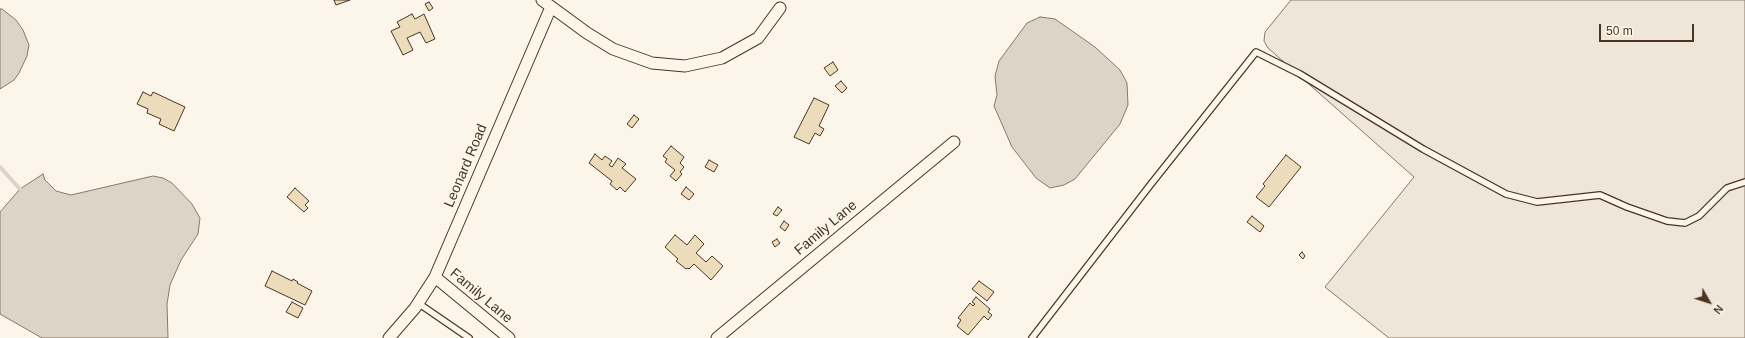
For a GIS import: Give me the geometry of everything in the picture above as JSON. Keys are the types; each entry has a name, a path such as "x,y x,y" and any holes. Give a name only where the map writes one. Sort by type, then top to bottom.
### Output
{"street":[{"path":"547,3 613,49 652,63 685,66 722,58 758,38 780,8"},
{"name":"Leonard Road","path":"389,338 418,303 435,277 547,3"},
{"name":"Family Lane","path":"717,338 954,142"},
{"name":"Family Lane","path":"435,277 509,338"}],"lane":[{"path":"1032,338 1151,184 1256,52 1300,74 1423,149 1506,194 1537,202 1600,195 1627,207 1667,221 1685,223 1698,216 1728,188 1745,182"},
{"path":"418,303 469,338"}],"shaded area":[{"path":"1291,0 1745,0 1745,338 1389,338 1325,287 1414,177 1268,48 1264,41 1265,32"},
{"path":"0,9 16,20 23,30 29,45 27,56 19,73 14,80 0,89"},
{"path":"1040,17 1055,19 1095,47 1120,70 1127,83 1128,105 1120,124 1075,179 1064,185 1050,188 1036,178 1012,147 994,106 997,95 995,76 999,61 1027,23"},
{"path":"43,174 45,180 56,191 71,195 153,176 163,178 172,183 192,204 200,218 198,234 181,260 170,285 167,304 168,338 42,338 0,314 0,212 20,189"}],"building":[{"path":"334,0 350,0 336,5"},
{"path":"429,2 433,8 429,11 425,4"},
{"path":"412,14 415,19 424,14 435,39 426,43 420,32 407,38 413,50 403,55 391,31 400,27 397,22"},
{"path":"833,62 838,70 830,76 824,68"},
{"path":"841,81 847,88 842,93 835,86"},
{"path":"143,92 151,96 153,92 185,107 174,131 159,124 161,119 147,113 148,109 137,104"},
{"path":"814,98 829,105 819,126 824,129 820,136 815,133 809,144 794,137"},
{"path":"634,115 639,119 632,128 627,124"},
{"path":"671,146 684,157 680,163 684,167 680,172 682,174 676,181 670,176 675,170 665,162 667,159 663,156"},
{"path":"595,154 602,160 605,156 612,161 609,165 612,167 618,158 626,164 622,168 636,179 625,192 620,187 617,190 610,184 612,181 589,163"},
{"path":"1286,155 1301,167 1269,207 1256,197 1265,186 1263,184"},
{"path":"709,160 718,165 714,172 705,167"},
{"path":"686,187 694,194 689,200 681,194"},
{"path":"295,188 309,201 305,205 308,208 304,212 287,197"},
{"path":"778,207 782,210 777,216 773,214"},
{"path":"1252,216 1264,226 1260,232 1247,222"},
{"path":"784,221 789,225 785,231 780,227"},
{"path":"675,235 687,245 695,235 704,244 696,253 706,262 712,256 723,266 711,280 694,264 689,269 686,269 676,261 678,259 665,247"},
{"path":"777,239 780,243 775,247 772,242"},
{"path":"1302,252 1305,256 1303,259 1299,255"},
{"path":"272,271 292,281 293,279 298,282 297,283 312,291 305,305 265,286"},
{"path":"979,281 994,292 987,301 972,289"},
{"path":"976,297 990,309 988,312 992,315 988,320 984,316 968,335 957,326 961,320 958,318 970,303 973,306 975,304 972,302"},
{"path":"292,302 303,308 298,318 286,312"}],"waterway":[{"path":"0,167 20,189"}]}
